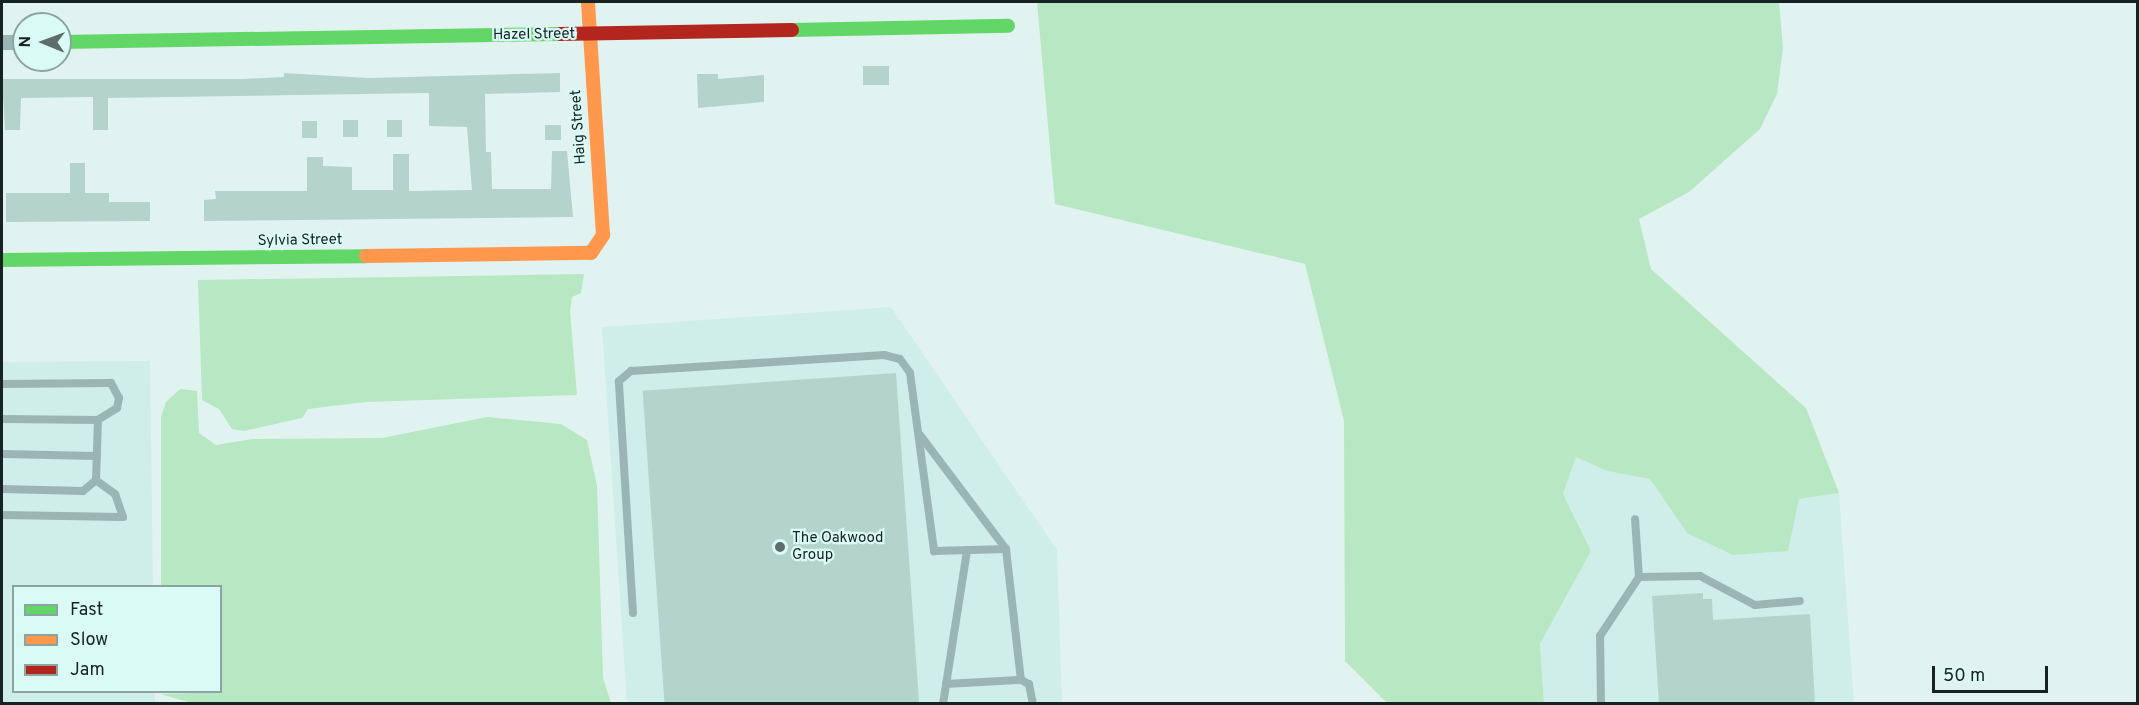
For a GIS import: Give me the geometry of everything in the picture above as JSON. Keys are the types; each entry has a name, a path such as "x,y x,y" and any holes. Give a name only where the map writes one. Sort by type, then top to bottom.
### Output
{"street":[{"name":"Haig Street","path":"588,2 603,235 597,249"},
{"name":"Hazel Street","path":"72,42 1008,26"},
{"name":"Sylvia Street","path":"2,261 578,254 597,249"}],"lane":[{"path":"633,612 619,381 631,371 884,355 900,359 910,373 934,551 1006,549"},
{"path":"2,384 111,382 118,391 117,408 98,420 2,419"},
{"path":"2,489 83,491 96,480 98,420"},
{"path":"919,434 1006,549 1021,680"},
{"path":"2,454 97,456"},
{"path":"2,515 123,517 116,494 96,480"},
{"path":"1601,704 1600,636 1640,577 1635,519"},
{"path":"943,704 967,550"},
{"path":"1640,577 1700,576 1755,605 1800,601"},
{"path":"946,684 1021,680 1029,684 1033,704"}],"shaded area":[{"path":"891,307 1057,550 1062,703 627,703 602,327"},
{"path":"150,361 153,585 12,585 12,693 155,693 155,703 2,703 2,362"},
{"path":"1576,457 1607,471 1650,479 1687,533 1799,499 1839,493 1854,703 1544,703 1540,644 1591,551 1563,494"}],"green space":[{"path":"1037,2 1779,2 1783,48 1777,94 1760,129 1689,192 1639,219 1651,269 1806,408 1839,493 1799,499 1788,551 1733,555 1687,533 1650,479 1607,471 1576,457 1563,494 1591,551 1540,644 1544,703 1387,703 1345,661 1344,421 1305,264 1055,204"},
{"path":"584,274 581,293 572,297 570,311 577,395 366,402 308,409 302,418 244,431 232,429 219,409 202,400 198,280"},
{"path":"180,389 197,391 199,433 216,445 253,439 382,438 487,417 561,424 587,440 597,486 603,678 611,703 192,703 160,694 222,693 222,585 161,585 161,417 166,402"}],"building":[{"path":"863,66 889,66 889,85 863,85"},
{"path":"284,73 369,78 560,73 560,92 485,94 486,152 491,152 492,189 551,189 552,151 567,151 573,217 204,221 204,200 216,199 215,191 307,191 307,157 323,157 323,166 352,167 352,190 393,190 393,154 409,154 409,191 472,190 467,127 429,126 429,93 108,98 108,130 93,130 93,97 21,98 20,130 5,130 2,79 242,79 284,77"},
{"path":"697,74 718,74 718,79 764,75 764,102 698,108"},
{"path":"343,120 358,120 358,137 343,137"},
{"path":"387,120 402,120 402,137 387,137"},
{"path":"302,121 317,121 317,138 302,138"},
{"path":"545,125 561,125 561,140 545,140"},
{"path":"70,163 85,163 85,193 109,193 109,202 150,202 150,221 6,222 6,193 70,193"},
{"name":"The Oakwood Group","path":"896,373 919,704 665,704 643,391"},
{"path":"1703,593 1703,599 1712,599 1713,620 1810,614 1815,704 1659,704 1652,596"}],"traffic: fast":[{"path":"792,30 1008,26"},
{"path":"72,42 560,34"},
{"path":"2,260 366,256"}],"traffic: slow":[{"path":"366,256 591,253 603,235 588,2"}],"traffic: jam":[{"path":"560,34 792,30"}],"place":[{"name":"The Oakwood Group","path":"780,547"}]}
